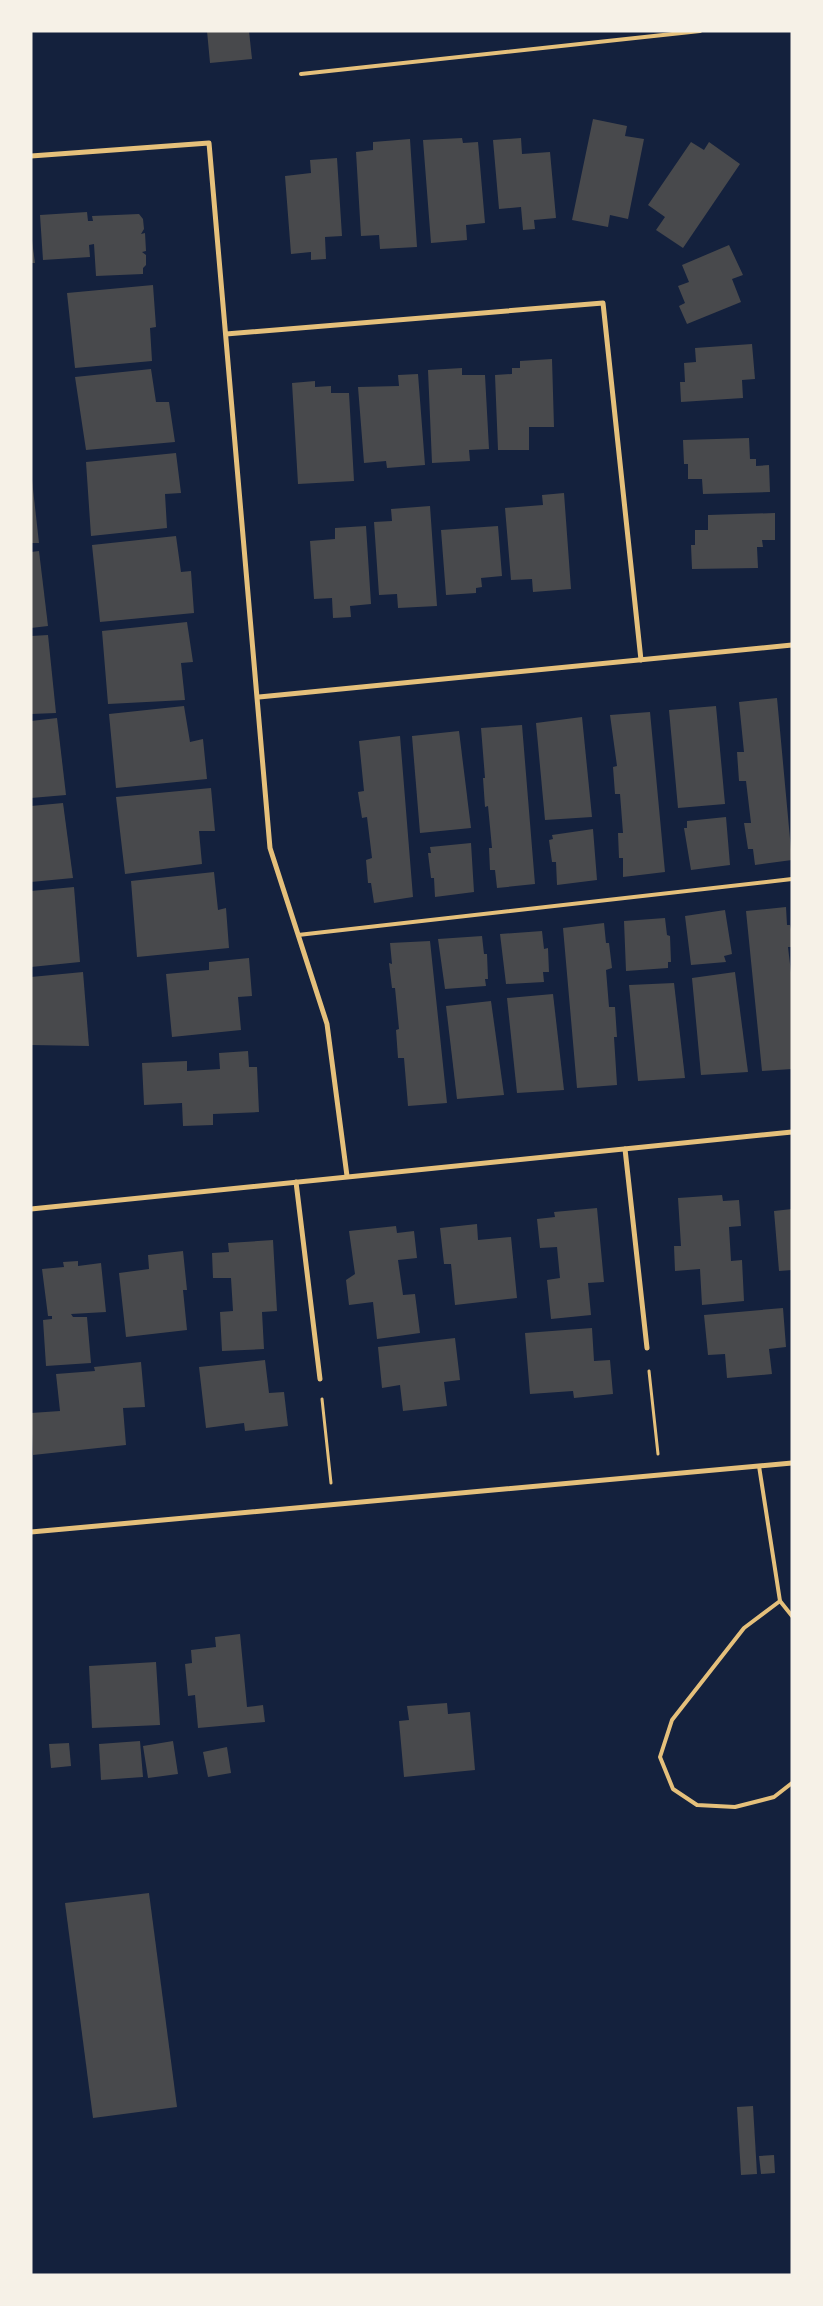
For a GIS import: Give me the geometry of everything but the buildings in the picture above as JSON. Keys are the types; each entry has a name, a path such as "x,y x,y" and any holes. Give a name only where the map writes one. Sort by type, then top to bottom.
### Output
{"street":[{"path":"31,156 209,143 259,697 270,848 327,1024 348,1176"},
{"path":"226,334 603,303 641,660"},
{"path":"259,697 792,645"},
{"path":"31,1209 792,1132"},
{"path":"625,1149 647,1348"},
{"path":"296,1182 320,1379"},
{"path":"31,1532 792,1462"}],"lane":[{"path":"301,74 700,31"},
{"path":"298,935 792,878"},
{"path":"759,1466 780,1602 792,1616"},
{"path":"780,1602 744,1628 678,1712 672,1720 660,1757 673,1789 697,1805 735,1807 774,1797 792,1783"}],"path":[{"path":"647,1348 660,1474"},
{"path":"320,1379 334,1504"}]}
